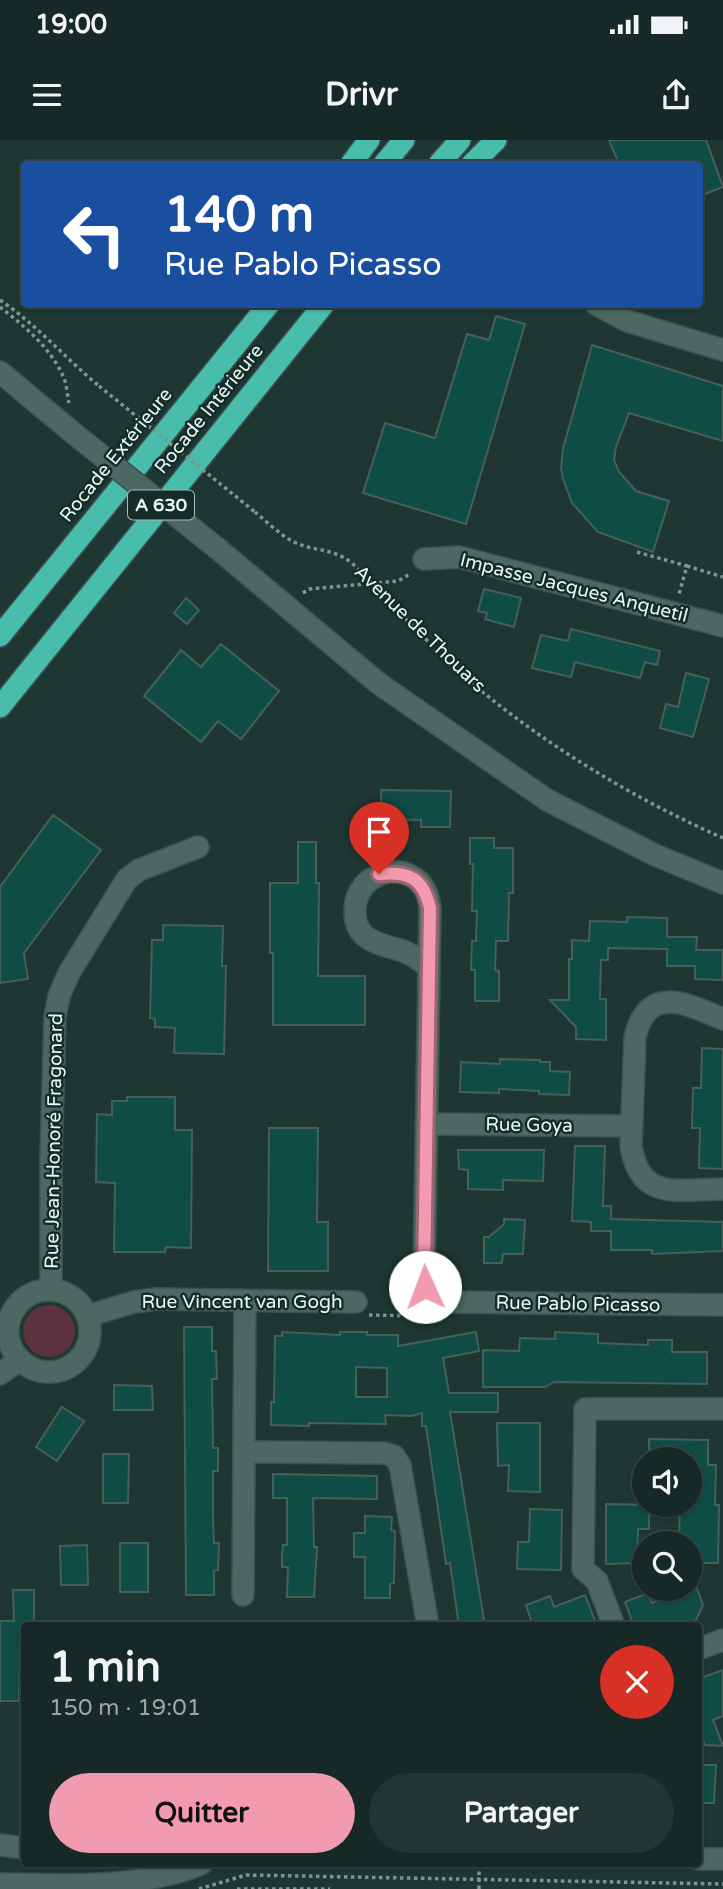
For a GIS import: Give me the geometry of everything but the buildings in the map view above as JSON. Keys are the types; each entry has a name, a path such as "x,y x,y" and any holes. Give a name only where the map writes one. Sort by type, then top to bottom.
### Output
{"highway":[{"path":"353,161 369,140"},
{"path":"386,161 404,140"},
{"path":"442,161 460,140"},
{"path":"475,161 495,140"},
{"name":"Rocade Extérieure","path":"0,636 266,308"},
{"name":"Rocade Intérieure","path":"0,708 321,308"},
{"path":"276,364 335,308"}],"street":[{"path":"603,308 626,321 723,350"},
{"path":"0,372 71,423 378,683 547,800 655,856 723,883"},
{"name":"Impasse Jacques Anquetil","path":"424,559 459,557 723,626"},
{"name":"Rue Jean-Honoré Fragonard","path":"51,1290 53,1076 55,1017 59,996 69,973 127,879 139,870 198,847"},
{"path":"428,967 409,953 378,944 364,936 355,921 355,905 359,891 367,881 379,874 394,873 416,879 426,891 430,908 424,1276 425,1287 431,1297 445,1302"},
{"path":"723,1019 676,1002 664,1002 646,1011 638,1022 635,1037 631,1146 634,1163 641,1177 651,1185 662,1189 723,1189"},
{"name":"Rue Goya","path":"426,1124 632,1126"},
{"path":"0,1374 10,1350 8,1329 11,1316 27,1297 51,1290 73,1297 88,1316 90,1331 87,1347 78,1360 65,1369 49,1372 33,1369 10,1350"},
{"name":"Rue Vincent van Gogh","path":"88,1316 134,1302 156,1299 356,1302"},
{"path":"243,1595 244,1301"},
{"name":"Rue Pablo Picasso","path":"445,1302 723,1305"},
{"path":"612,1622 597,1581 583,1569 585,1409 723,1409"},
{"path":"244,1452 384,1453 394,1456 400,1465 427,1622"},
{"path":"702,1648 723,1640"},
{"path":"0,1845 21,1848"},
{"path":"0,1853 21,1848"},
{"path":"702,1859 723,1859"},
{"path":"0,1884 104,1886 178,1875 195,1867"}],"path":[{"name":"Avenue de Thouars","path":"0,300 20,313 55,344 71,363 293,542 340,555 373,584 448,660 496,701 578,760 641,799 723,838"},
{"path":"0,307 25,327 64,377 71,423"},
{"path":"637,552 723,577"},
{"path":"298,596 309,589 398,581 407,577 424,559"},
{"path":"673,613 687,566"},
{"path":"356,1302 366,1315 432,1316 445,1302"},
{"path":"479,1889 480,1867"},
{"path":"199,1889 246,1875 723,1884"},
{"path":"237,1889 330,1889"}],"shaded area":[{"path":"49,1305 68,1312 75,1331 68,1350 49,1357 30,1350 23,1331 30,1312"}],"route":[{"path":"379,874 394,873 416,879 426,891 430,908 425,1287"}]}
